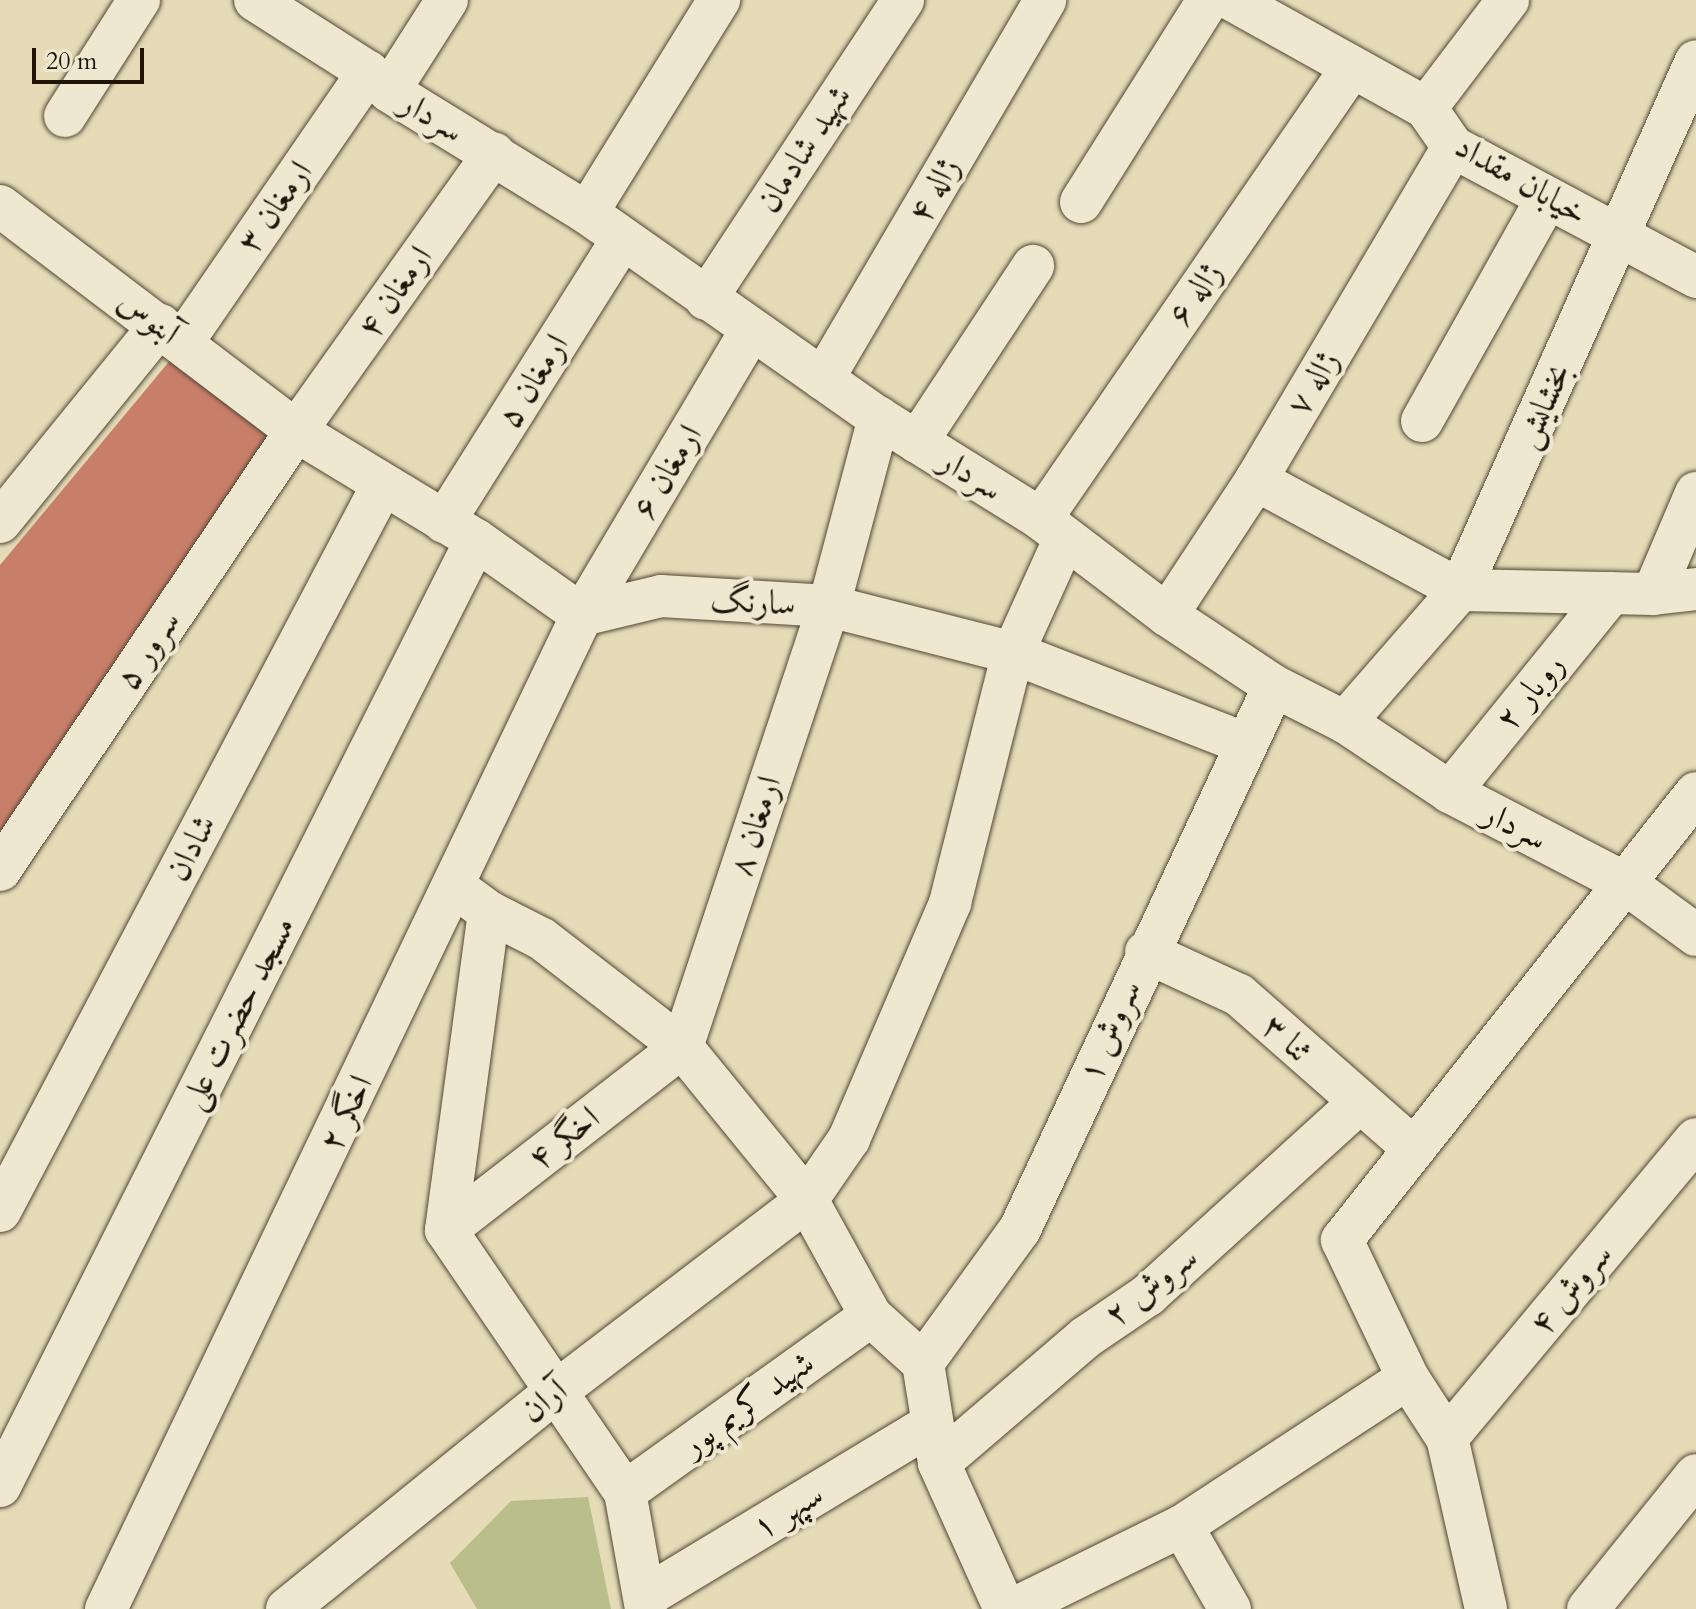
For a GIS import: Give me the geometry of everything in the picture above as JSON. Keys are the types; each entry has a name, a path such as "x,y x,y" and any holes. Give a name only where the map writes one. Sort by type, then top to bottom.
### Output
{"street":[{"path":"65,116 139,0"},
{"name":"سردار","path":"255,0 587,213 879,418 1053,528 1167,615 1274,686 1345,722 1450,792 1625,883 1696,935"},
{"name":"ارمغان ۳","path":"0,522 171,334 447,0"},
{"path":"587,213 719,0"},
{"name":"شهید شادمان","path":"706,299 903,0"},
{"name":"ژاله ۴","path":"823,379 1045,0"},
{"path":"1081,202 1208,0"},
{"name":"خیابان مقداد","path":"1232,0 1302,16 1350,70 1426,108 1453,147 1546,200 1620,235 1696,277"},
{"path":"1426,108 1508,0"},
{"name":"بخشایش","path":"1345,722 1460,590 1696,61"},
{"name":"ژاله ۶","path":"1013,653 1053,528 1350,70"},
{"name":"ژاله ۷","path":"1167,615 1256,480 1453,147"},
{"name":"ارمغان ۴","path":"296,431 494,153"},
{"path":"1422,421 1546,200"},
{"name":"آبنوس","path":"0,206 296,431"},
{"name":"ارمغان ۵","path":"460,531 622,239"},
{"path":"917,442 1033,266"},
{"name":"ارمغان ۶","path":"582,615 751,330"},
{"name":"ارمغان ۸","path":"682,1047 829,606 879,418"},
{"path":"296,431 460,531 582,615"},
{"name":"سرور ۵","path":"0,870 296,431"},
{"path":"1256,480 1460,590 1653,594 1696,589"},
{"name":"شادان","path":"0,1211 382,486"},
{"path":"1653,594 1696,493"},
{"name":"مسجد حضرت علی","path":"0,1486 460,531"},
{"name":"روبار ۲","path":"1450,792 1611,593"},
{"name":"سارنگ","path":"582,615 661,596 829,606 1013,653 1244,743"},
{"name":"اخگر ۲","path":"106,1609 455,887 582,615"},
{"name":"آران","path":"287,1609 554,1393 807,1200 849,1139 950,903 1013,653"},
{"name":"سروش ۱","path":"923,1363 1020,1229 1146,952 1274,686"},
{"path":"1474,1605 1447,1438 1408,1378 1342,1240 1696,793"},
{"path":"455,887 489,912 542,939 682,1047 807,1200 871,1316 923,1363 935,1444 1005,1609"},
{"path":"489,912 446,1230 554,1393 625,1492 646,1603"},
{"name":"ثنا ۳","path":"1146,952 1239,995 1414,1149"},
{"name":"اخگر ۴","path":"446,1230 682,1047"},
{"name":"سروش ۲","path":"935,1444 1148,1295 1359,1103"},
{"name":"سروش ۴","path":"1447,1438 1696,1139"},
{"name":"شهید کریم پور","path":"625,1492 871,1316"},
{"path":"1013,1609 1182,1526 1408,1378"},
{"name":"سپهر ۱","path":"646,1603 935,1444"},
{"path":"1588,1609 1696,1475"},
{"path":"1182,1526 1230,1609"}],"green space":[{"path":"588,1497 611,1609 477,1609 450,1563 511,1501"}],"building":[{"path":"172,358 276,431 0,839 0,565"}]}
